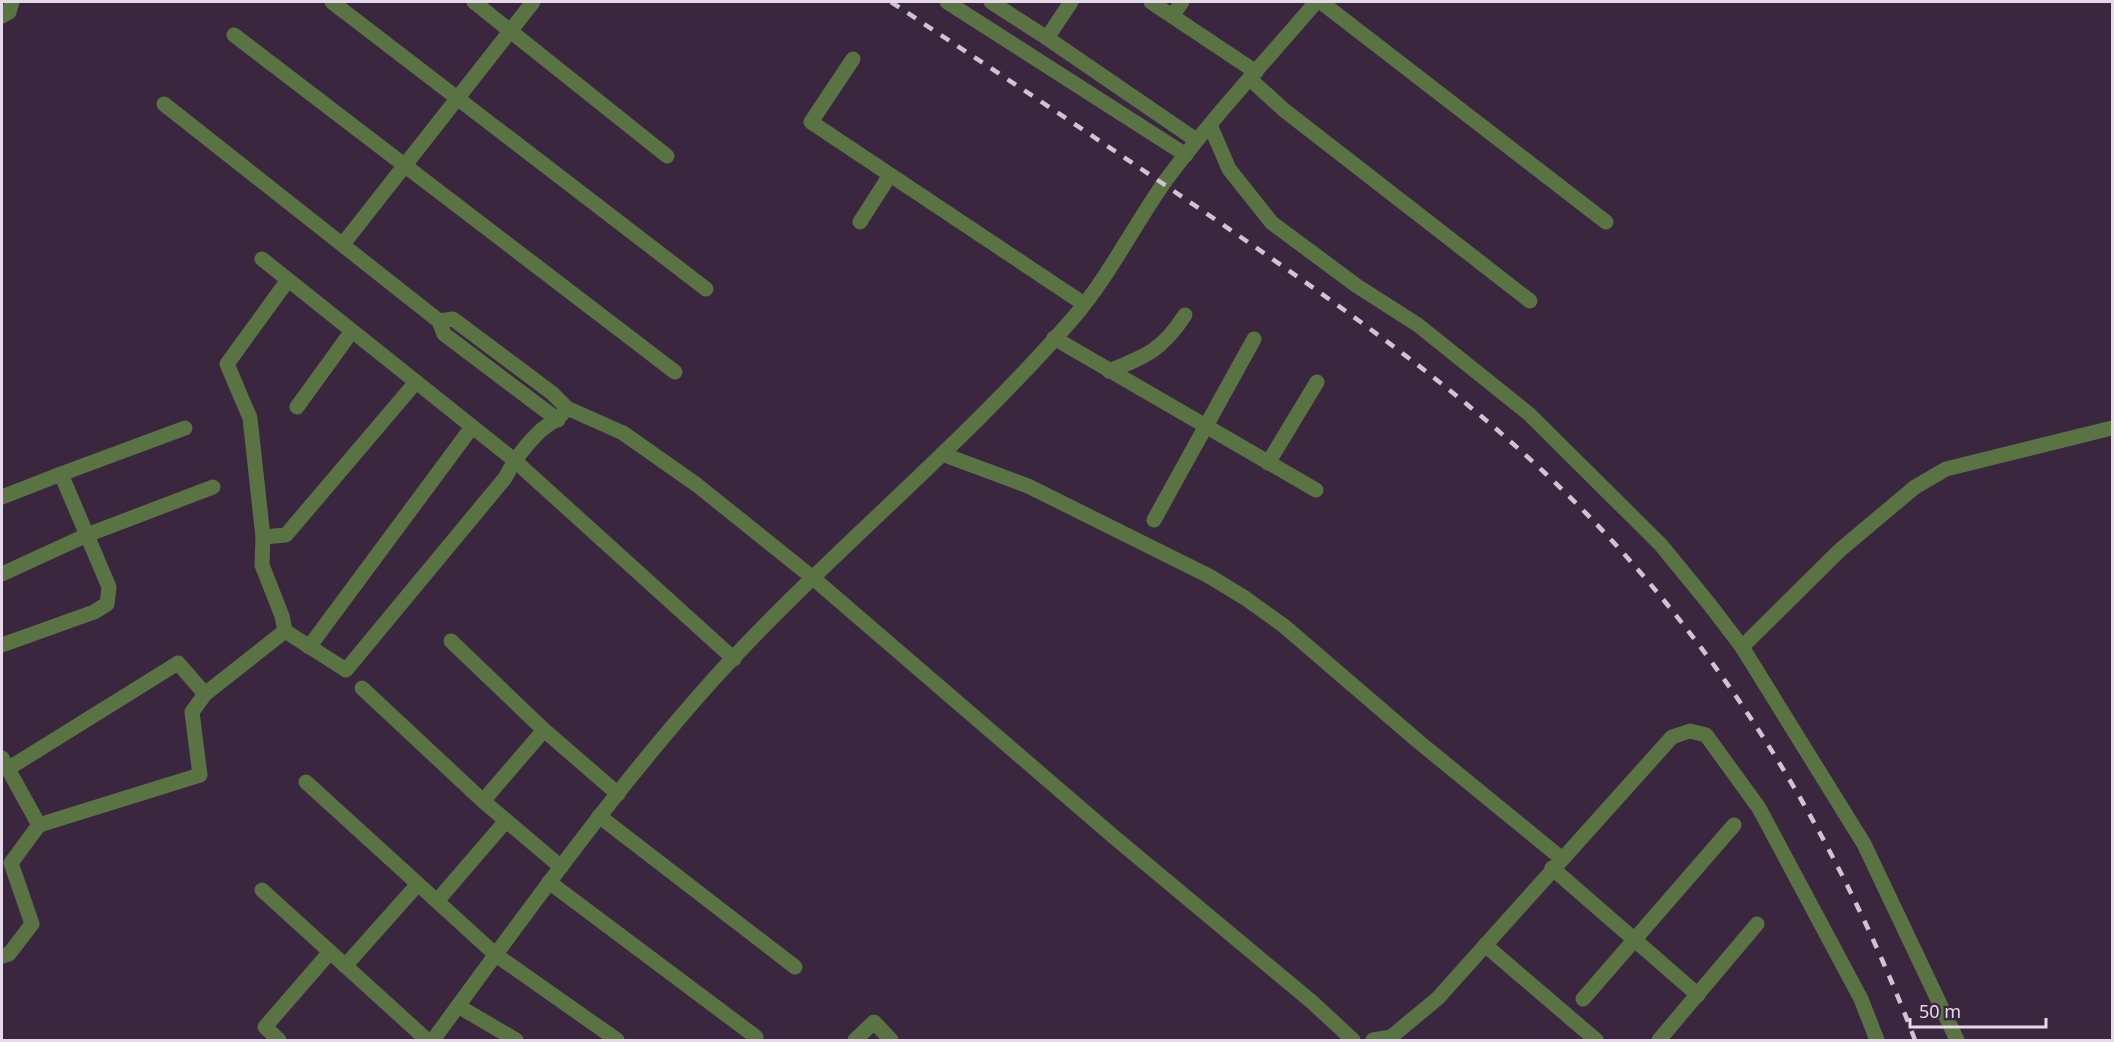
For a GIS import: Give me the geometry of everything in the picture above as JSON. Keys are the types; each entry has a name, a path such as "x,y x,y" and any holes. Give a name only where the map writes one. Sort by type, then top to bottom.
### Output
{"street":[{"path":"2,16 9,12 12,2"},
{"path":"332,2 706,289"},
{"path":"474,2 667,156"},
{"path":"344,244 533,2"},
{"path":"947,2 1186,155"},
{"path":"991,2 1196,141"},
{"path":"1047,38 1071,2"},
{"path":"1151,2 1253,76 1284,110 1530,301"},
{"path":"1172,16 1182,2"},
{"path":"433,1041 599,816 734,659 813,578 942,454 1084,304 1196,141 1316,2"},
{"path":"1321,2 1606,222"},
{"path":"234,35 675,372"},
{"path":"853,59 811,122 1084,304"},
{"path":"165,104 439,321 444,334 563,414 623,433 698,485 813,578 1114,837 1312,1002 1353,1041"},
{"path":"1209,125 1228,169 1272,223 1357,286 1418,326 1529,414 1661,545 1742,647 1864,844 1957,1041"},
{"path":"860,222 890,175"},
{"path":"262,259 514,460 734,659"},
{"path":"288,280 227,364 250,418 263,537 262,565 282,616 285,631 346,670 506,478 514,460 541,430 563,414"},
{"path":"1109,371 1150,354 1172,334 1185,315"},
{"path":"297,407 352,331"},
{"path":"1054,338 1316,490"},
{"path":"1154,520 1254,339"},
{"path":"263,537 286,535 417,382"},
{"path":"1268,463 1317,382"},
{"path":"309,647 472,427"},
{"path":"2,497 185,428"},
{"path":"1742,647 1840,550 1915,486 1946,469 2112,429"},
{"path":"942,454 1028,486 1209,576 1245,598 1284,626 1419,742 1557,863 1634,940 1698,995"},
{"path":"2,645 94,612 107,604 110,587 61,474"},
{"path":"2,574 87,535 213,487"},
{"path":"2,956 9,954 32,924 11,863 39,825 200,775 192,712 205,694 285,631"},
{"path":"451,641 544,730 618,794"},
{"path":"39,825 5,763 178,663 205,694"},
{"path":"362,688 483,801 561,867"},
{"path":"483,801 544,730"},
{"path":"1373,1041 1391,1037 1438,998 1672,736 1690,731 1706,735 1759,808 1861,999 1877,1041"},
{"path":"306,782 496,955 616,1041"},
{"path":"599,816 795,967"},
{"path":"437,901 506,821"},
{"path":"1583,999 1734,825"},
{"path":"549,882 756,1037"},
{"path":"345,966 418,884"},
{"path":"262,890 427,1041"},
{"path":"1659,1041 1757,924"},
{"path":"1485,945 1596,1041"},
{"path":"279,1041 265,1027 330,952"},
{"path":"458,1006 516,1041"},
{"path":"855,1041 874,1022 891,1041"}],"railway":[{"path":"891,2 1284,267 1400,351 1511,442 1606,534 1662,598 1714,666 1762,736 1847,884 1883,961 1915,1040"}]}
